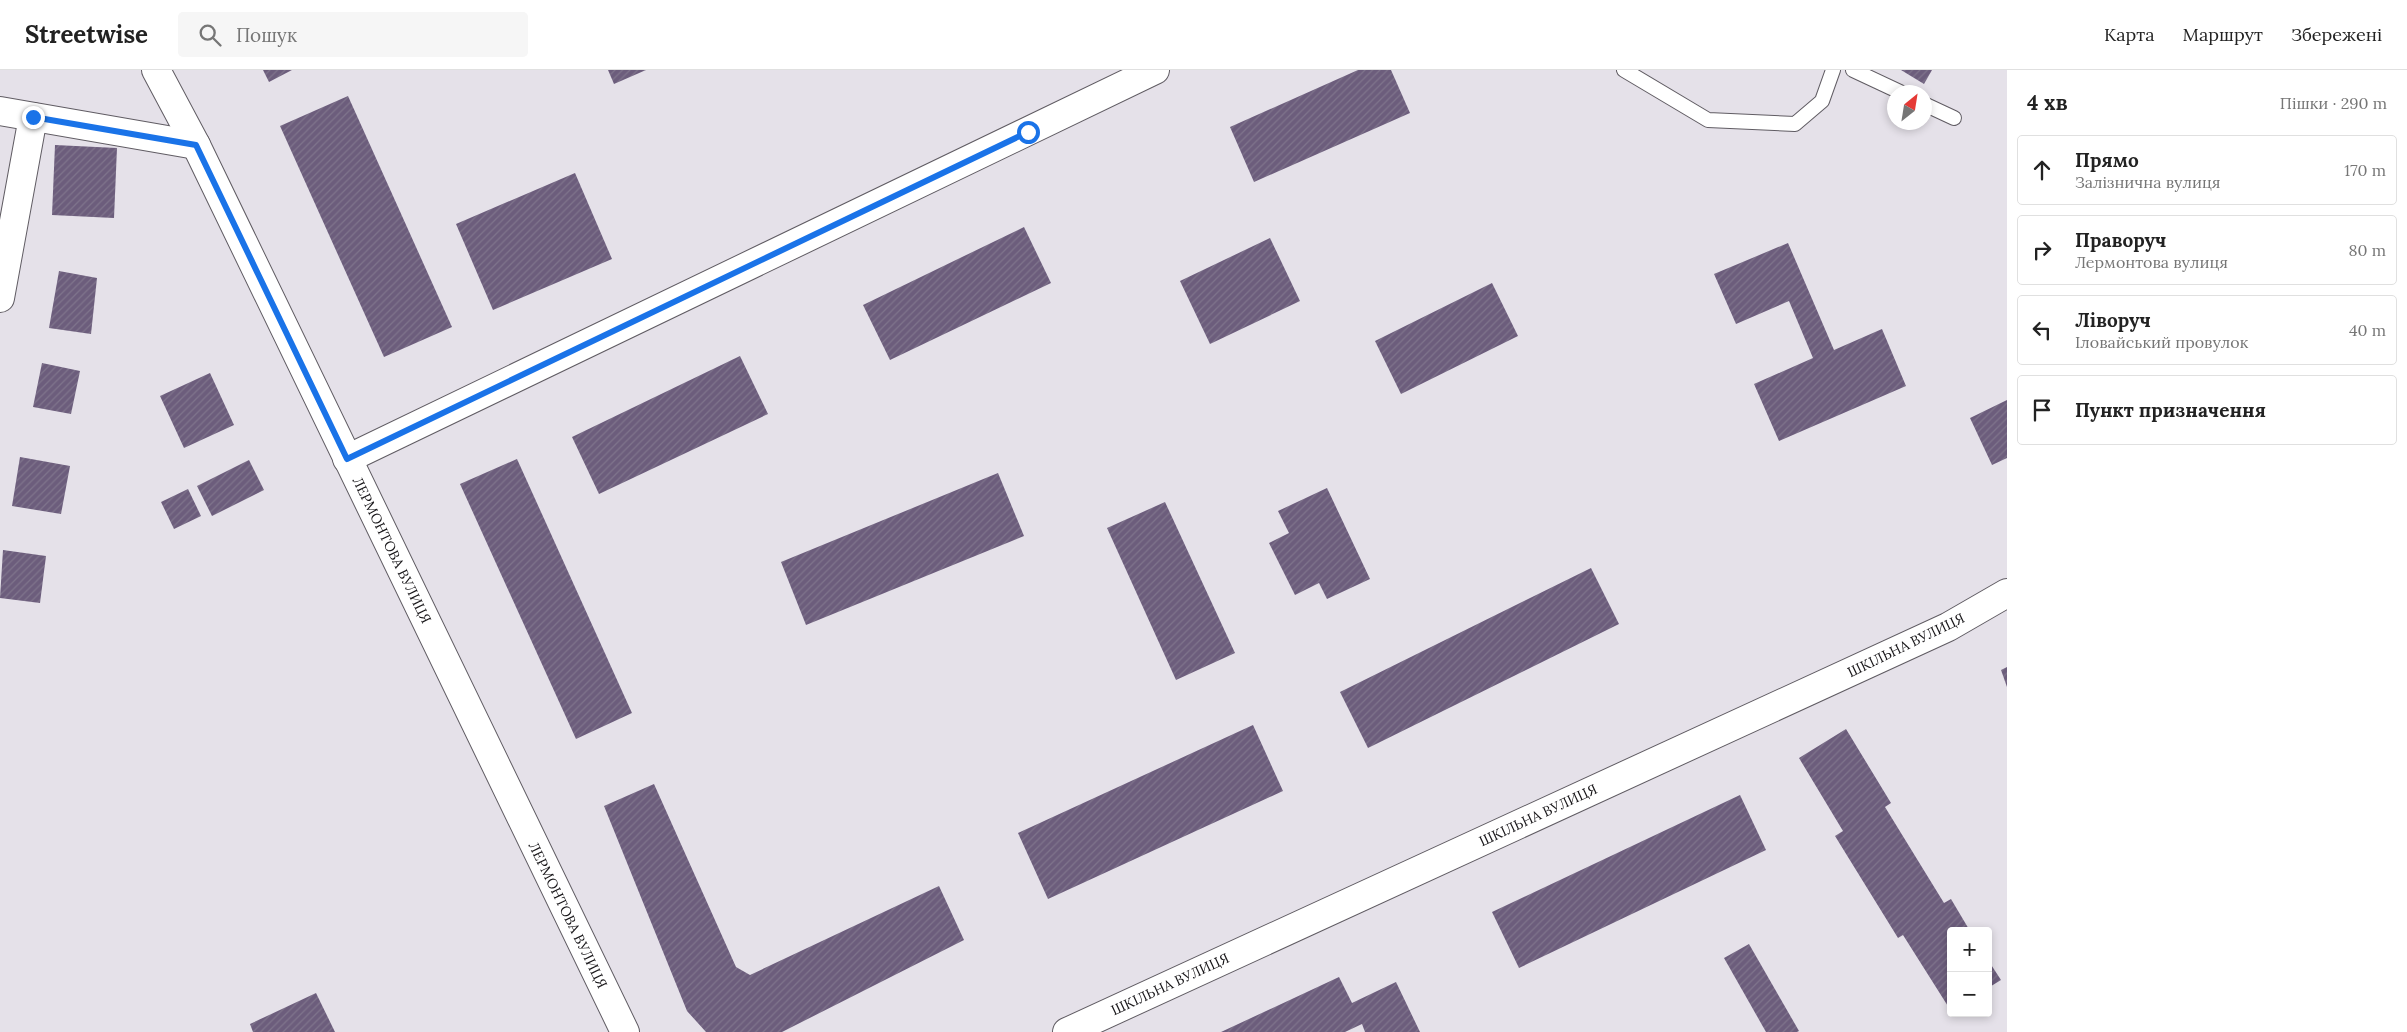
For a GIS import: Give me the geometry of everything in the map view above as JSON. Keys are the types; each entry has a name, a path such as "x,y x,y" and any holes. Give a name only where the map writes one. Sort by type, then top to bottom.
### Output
{"street":[{"name":"ЛЕРМОНТОВА ВУЛИЦЯ","path":"156,70 196,145 625,1032"},
{"path":"347,459 1155,70"},
{"path":"0,111 196,145"},
{"path":"0,298 33,117"},
{"name":"ШКІЛЬНА ВУЛИЦЯ","path":"1067,1032 1948,627 2007,593"}],"lane":[{"path":"1624,70 1708,120 1795,124 1822,101 1833,70"},
{"path":"1853,70 1887,86"},
{"path":"1932,108 1954,118"}],"building":[{"path":"263,70 292,70 269,82"},
{"path":"608,70 646,70 614,84"},
{"path":"1358,70 1391,70 1410,113 1254,182 1230,127"},
{"path":"1901,70 1932,70 1924,84"},
{"path":"348,96 452,327 384,357 280,126"},
{"path":"55,145 117,148 114,218 52,215"},
{"path":"575,173 612,259 493,310 456,224"},
{"path":"1024,227 1051,283 890,360 863,305"},
{"path":"1270,238 1300,301 1210,344 1180,281"},
{"path":"1788,243 1834,350 1882,329 1906,386 1779,441 1754,384 1813,358 1789,301 1736,324 1714,274"},
{"path":"59,271 97,278 91,334 49,328"},
{"path":"1492,283 1518,336 1401,394 1375,341"},
{"path":"740,356 768,414 599,494 572,437"},
{"path":"42,363 80,371 71,414 33,407"},
{"path":"210,373 234,425 184,448 160,396"},
{"path":"2007,400 2007,458 1992,465 1970,418"},
{"path":"20,457 70,466 61,514 12,506"},
{"path":"517,459 632,713 576,739 460,484"},
{"path":"249,460 264,490 212,516 197,486"},
{"path":"998,473 1024,536 806,625 781,562"},
{"path":"1327,488 1370,579 1327,599 1319,583 1295,595 1269,543 1289,533 1278,511"},
{"path":"188,489 201,516 174,529 161,502"},
{"path":"1165,502 1235,653 1176,680 1107,528"},
{"path":"3,550 46,556 40,603 0,598"},
{"path":"1591,568 1619,624 1368,748 1340,692"},
{"path":"2007,667 2007,687 2001,670"},
{"path":"1253,725 1283,791 1048,899 1018,833"},
{"path":"1846,729 1891,803 1885,807 1944,903 1951,899 1968,927 1947,927 1947,1005 1903,935 1898,938 1835,836 1843,831 1799,758"},
{"path":"654,784 736,967 750,975 939,886 964,940 782,1032 706,1032 687,1011 604,806"},
{"path":"1740,795 1766,850 1519,968 1492,912"},
{"path":"1749,944 1799,1031 1766,1032 1724,958"},
{"path":"1992,966 2001,980 1992,986"},
{"path":"1339,977 1352,1003 1396,982 1420,1032 1365,1032 1362,1024 1345,1032 1221,1032"},
{"path":"316,993 335,1032 253,1032 250,1024"}],"route":[{"path":"33,117 196,145 347,459 1028,132"}]}
